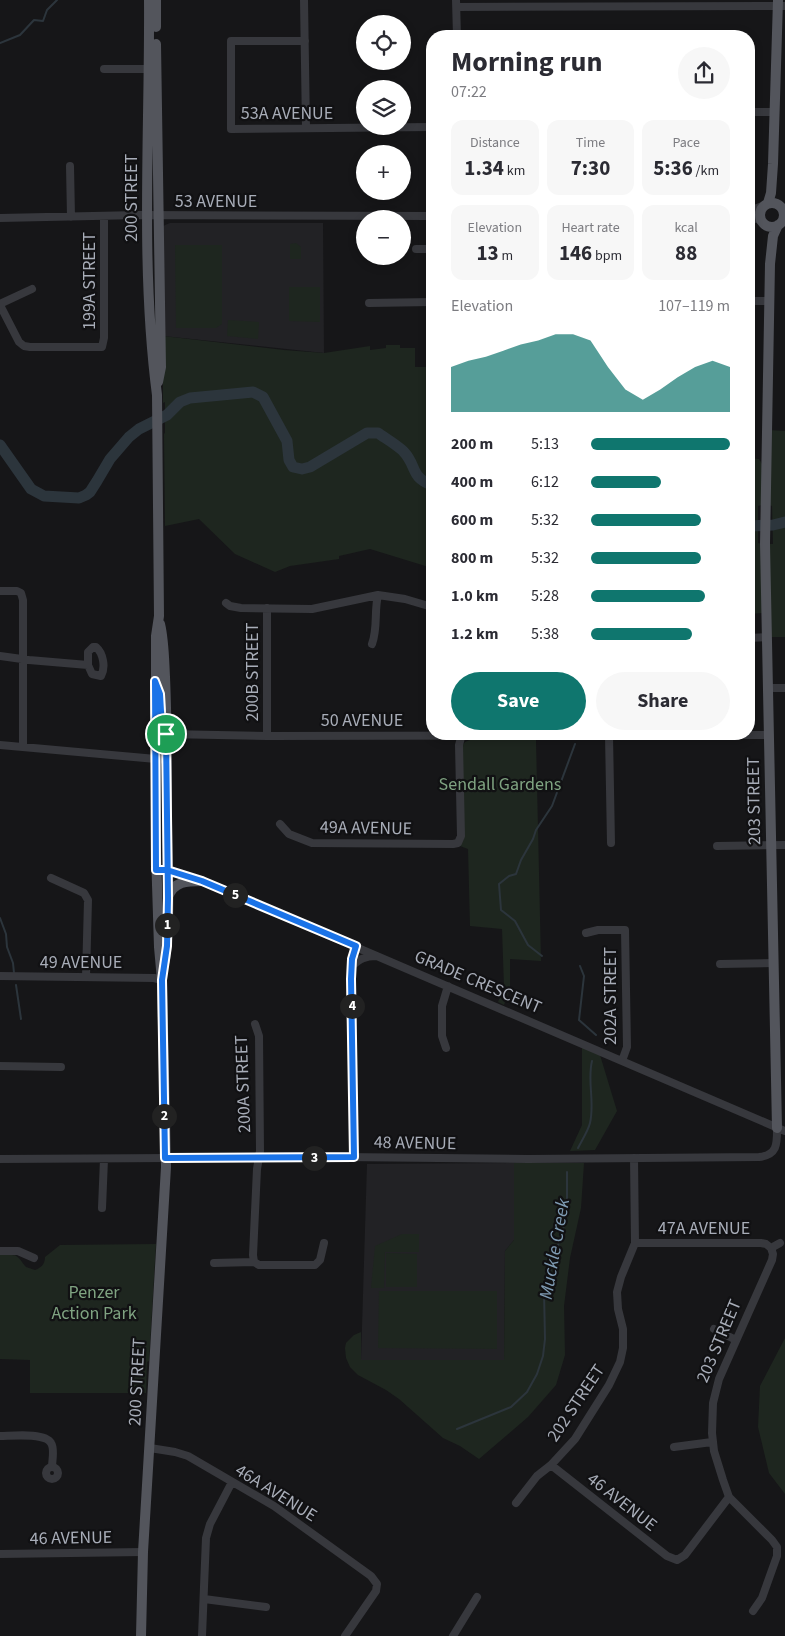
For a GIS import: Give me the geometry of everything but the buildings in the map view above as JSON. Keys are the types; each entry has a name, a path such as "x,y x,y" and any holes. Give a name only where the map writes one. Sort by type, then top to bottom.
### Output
{"main road":[{"name":"200 STREET","path":"140,1636 143,1552 166,1171 162,980 156,870 155,760 156,636 159,616 157,400 160,366 158,216 153,70 148,0"},
{"name":"200 STREET","path":"156,0 146,168 149,292 153,367 157,400"},
{"path":"773,164 784,215 781,223 770,226 762,221 760,212 771,193 780,4"},
{"path":"766,204 776,203 783,208"},
{"name":"203 STREET","path":"762,221 770,264"},
{"name":"203 STREET","path":"781,223 773,236 770,264 765,505 774,963 781,1129"},
{"name":"200 STREET","path":"159,616 163,636 167,760 167,946 162,980"},
{"path":"155,681 160,694 162,729 166,734"},
{"path":"168,898 170,890 176,885 186,881 202,881"}],"street":[{"path":"304,0 306,128"},
{"path":"457,30 456,4 780,4"},
{"name":"53A AVENUE","path":"305,41 231,41 231,129 426,127"},
{"path":"104,70 153,70"},
{"path":"755,112 774,112"},
{"name":"199A STREET","path":"70,166 71,216"},
{"path":"755,209 766,204"},
{"name":"53 AVENUE","path":"0,218 71,216 426,216"},
{"name":"199A STREET","path":"0,304 19,342 24,346 102,347 104,338 104,216"},
{"path":"755,219 762,221"},
{"path":"416,249 426,249"},
{"path":"0,304 32,289"},
{"path":"755,301 769,301"},
{"path":"369,302 426,302"},
{"path":"0,591 17,591 21,593 23,747"},
{"path":"226,603 235,608 312,609 378,595 405,599 426,605"},
{"path":"372,644 376,633 376,604 378,595"},
{"name":"200B STREET","path":"266,608 267,736"},
{"path":"755,638 767,637"},
{"path":"0,656 22,660 88,665"},
{"path":"768,688 785,688"},
{"name":"50 AVENUE","path":"166,734 267,736 426,735"},
{"name":"50 AVENUE","path":"755,735 769,735"},
{"name":"49A AVENUE","path":"280,824 289,834 312,843 458,843 461,836 459,745 460,740"},
{"path":"608,740 611,843"},
{"path":"0,746 167,760"},
{"path":"717,846 785,846"},
{"name":"GRADE CRESCENT","path":"156,870 167,870 202,881 781,1129"},
{"path":"51,878 84,893 88,900 86,977"},
{"name":"202A STREET","path":"586,933 598,930 625,930 627,1047 622,1061"},
{"path":"354,1157 352,966 356,946"},
{"path":"352,966 359,959 377,956"},
{"path":"720,964 774,963"},
{"name":"49 AVENUE","path":"0,976 154,978 162,980"},
{"path":"446,1048 442,1036 442,1006 448,986"},
{"name":"200A STREET","path":"254,1262 259,1158 259,1036 255,1024"},
{"path":"0,1066 61,1067"},
{"name":"48 AVENUE","path":"0,1159 354,1157 466,1159 764,1156 769,1155 777,1143 781,1129"},
{"name":"202 STREET","path":"516,1503 537,1476 575,1439 609,1385 620,1362 623,1348 623,1329 618,1309 617,1292 635,1243 634,1158"},
{"path":"102,1208 104,1159"},
{"path":"214,1263 254,1262 260,1265 315,1265 320,1260 324,1243"},
{"name":"47A AVENUE","path":"635,1243 761,1243 771,1248"},
{"path":"771,1248 780,1243"},
{"name":"203 STREET","path":"728,1497 712,1442 714,1396 719,1379 772,1260 771,1248"},
{"path":"0,1251 18,1251 34,1258"},
{"path":"714,1329 736,1340"},
{"path":"0,1436 40,1436 50,1440 53,1449 52,1467"},
{"path":"674,1447 712,1442"},
{"name":"46A AVENUE","path":"150,1448 188,1456 274,1506 371,1576 377,1584 376,1591 345,1636"},
{"name":"46 AVENUE","path":"550,1465 667,1556 677,1560 685,1555 728,1497"},
{"path":"202,1636 206,1538 210,1524 232,1482"},
{"path":"728,1497 777,1547 777,1556 762,1598 753,1611"},
{"name":"46 AVENUE","path":"0,1554 143,1552"},
{"path":"454,1636 477,1597"},
{"path":"204,1599 266,1607"}],"shaded area":[{"path":"170,223 323,223 324,353 163,336 163,226"},
{"path":"514,1163 514,1240 505,1251 504,1360 361,1360 367,1164"}],"green space":[{"path":"296,243 301,247 301,259 290,259 290,244"},
{"path":"175,245 222,245 222,324 216,328 176,328"},
{"path":"289,287 320,287 320,322 289,321"},
{"path":"228,320 259,322 258,339 227,336"},
{"path":"163,336 324,353 370,346 370,350 386,348 386,345 400,345 400,348 415,348 415,367 426,367 426,566 370,549 339,556 339,559 290,566 275,572 235,554 199,519 165,526 165,402 163,403"},
{"path":"769,430 785,431 785,637 770,637 769,544 773,544 772,506 769,505"},
{"path":"755,459 759,459 762,464 762,505 758,506 758,543 762,544 763,613 755,614"},
{"name":"Sendall Gardens","path":"470,740 536,740 541,961 510,959 510,988 504,1005 498,1002 504,987 502,929 470,926 468,849 460,846 464,839 462,746"},
{"path":"582,1047 600,1055 617,1111 595,1150 570,1151 582,1125"},
{"path":"514,1163 584,1163 581,1208 570,1258 564,1306 565,1355 556,1385 528,1417 479,1459 460,1446 443,1438 399,1399 358,1375 350,1367 346,1358 345,1348 346,1343 354,1335 361,1332 361,1360 504,1360 505,1251 514,1240"},
{"path":"402,1234 419,1234 419,1252 385,1252 384,1288 371,1288 375,1246"},
{"name":"Penzer Action Park","path":"156,1244 146,1393 30,1393 30,1360 0,1359 0,1255 16,1256 26,1267 35,1270 42,1265 45,1257 60,1245"},
{"path":"386,1253 417,1254 417,1287 386,1287"},
{"path":"379,1291 497,1291 497,1349 378,1348"},
{"path":"785,1338 785,1494 769,1473 758,1427 760,1386"}],"waterway":[{"path":"0,43 20,35 34,20 43,21 47,10 57,0"},
{"path":"0,445 31,489 44,496 79,498 90,492 110,459 129,437 139,429 167,415 180,402 190,398 253,392 263,397 287,441 289,460 293,467 302,469 310,467 367,433 378,433 402,450 408,457 417,475 426,482"},
{"path":"755,526 785,522"},
{"name":"Muckle Creek","path":"542,956 528,945 515,921 501,910 499,884 509,876 516,874 536,830 552,806 575,744"},
{"path":"0,918 6,934 7,947 13,963 14,973"},
{"name":"Muckle Creek","path":"580,966 584,976 579,1020 596,1035"},
{"path":"16,985 21,1019"},
{"name":"Muckle Creek","path":"578,1148 590,1123 592,1099 590,1076 592,1061"},
{"name":"Muckle Creek","path":"457,1429 511,1407 527,1392 537,1374 543,1356 545,1339 544,1291 563,1229 567,1207 567,1172"}],"route":[{"path":"166,734 160,723 160,694 155,681 156,870 167,870 202,881 356,946 353,952 351,979 354,1157 165,1158 162,980 167,946 168,898 167,870 167,760 166,734"}]}
